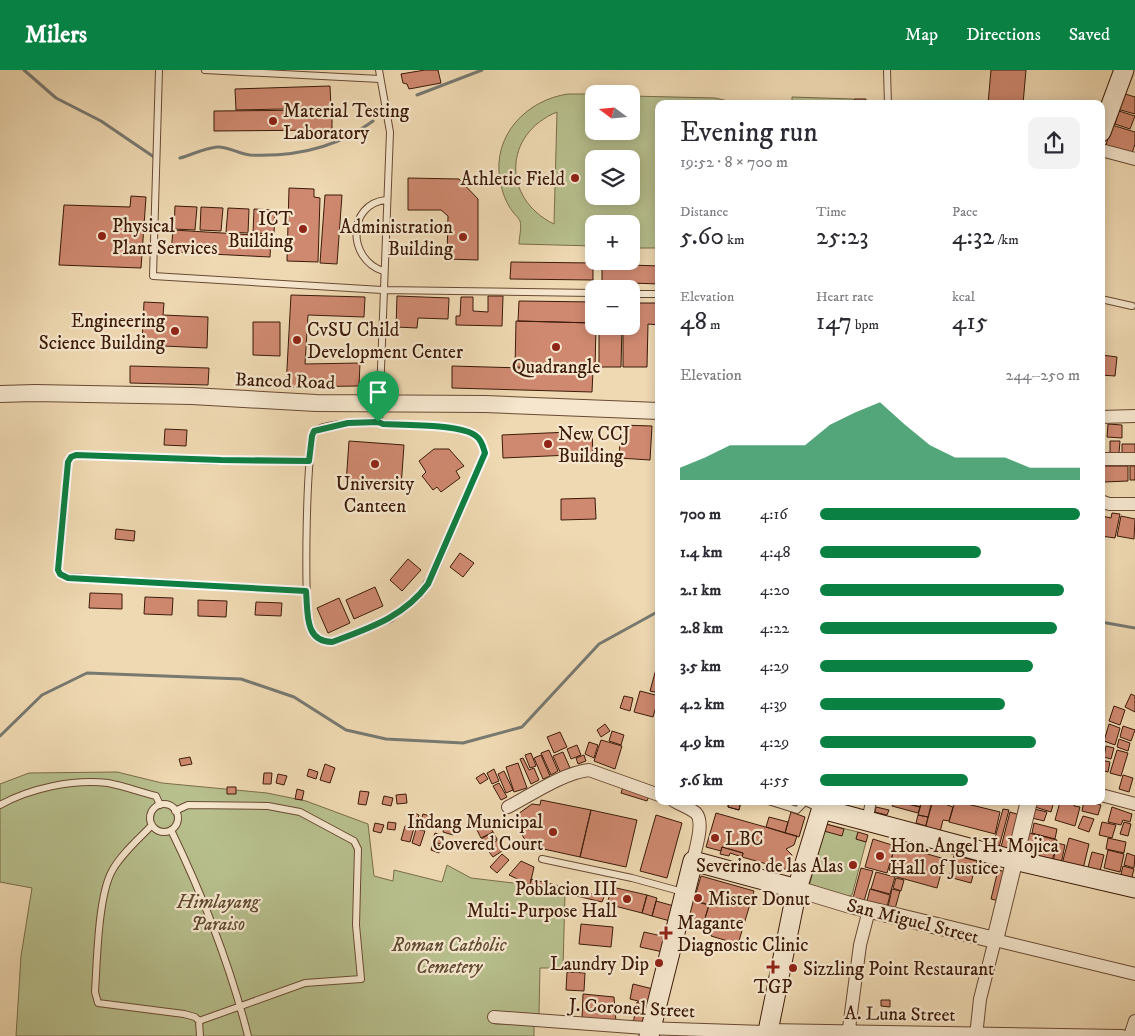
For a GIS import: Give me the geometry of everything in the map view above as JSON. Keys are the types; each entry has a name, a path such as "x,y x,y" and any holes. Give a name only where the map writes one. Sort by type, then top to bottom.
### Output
{"main road":[{"path":"1105,121 1124,70"},
{"path":"768,1033 797,889 823,805 867,822 1014,860 1135,888"},
{"path":"650,1032 693,861"},
{"name":"San Miguel Street","path":"693,861 797,889"}],"street":[{"path":"1105,151 1135,158"},
{"name":"Bancod Road","path":"0,394 192,396 316,402 505,404 655,411"},
{"path":"1105,416 1135,416"},
{"path":"1105,459 1135,459"},
{"path":"1105,502 1135,504"},
{"path":"508,807 551,784 578,772 589,770 655,793"},
{"path":"1105,796 1135,804"},
{"path":"681,805 694,812 699,818 699,830 693,861"},
{"path":"867,822 870,805"},
{"path":"976,1034 980,999 1029,805"},
{"name":"San Miguel Street","path":"797,889 869,910 1135,974"},
{"path":"849,1033 860,945 869,910"},
{"name":"J. Coronel Street","path":"494,1018 650,1032 768,1033"},
{"path":"1130,1036 1135,1021"},
{"name":"A. Luna Street","path":"768,1033 1122,1036"}],"lane":[{"path":"160,70 153,276 382,290 585,293"},
{"path":"206,70 380,79"},
{"path":"378,422 390,132 379,70"},
{"path":"888,70 888,100"},
{"path":"383,271 366,261 359,250 356,236 359,222 366,209 379,201 386,200"},
{"path":"640,294 655,294"},
{"path":"1105,300 1132,306"},
{"path":"378,422 383,424 460,429 476,436 482,443 485,453 428,584 419,596 390,619 332,642 323,642 315,638 309,625 306,591 309,461 312,436 314,431 348,423 378,422"},
{"path":"306,591 68,578 60,574 58,570 68,462 71,457 76,455 309,461"},
{"path":"0,805 39,788 103,783 156,796 160,805"},
{"path":"176,811 169,806 160,805 156,807 151,814 152,825 116,864 109,878 103,902 95,999 103,1005 177,1012 193,1016 199,1021 200,1036"},
{"path":"176,811 188,805 268,806 300,812 357,844 356,925 361,980 305,983 199,1021"},
{"path":"781,805 797,810 802,805"},
{"path":"152,825 162,832 171,830 176,824 176,811"},
{"path":"171,830 197,884 240,1005 248,1036"},
{"path":"542,859 632,878 684,892"}],"green space":[{"path":"568,94 585,94 585,140 640,140 640,96 715,98 724,100 655,100 655,248 640,248 640,215 585,215 585,246 519,244 520,221 506,201 503,193 499,164 501,149 507,135 526,112 553,98","holes":["557,112 554,224 537,213 525,199 518,183 516,167 519,151 526,135 539,122"]},
{"path":"792,97 853,99 853,100 792,100"},
{"name":"Himlayang Paraiso","path":"117,772 162,783 267,793 306,801 368,824 374,876 393,881 394,870 442,882 447,865 471,878 530,885 565,893 563,968 540,968 539,1014 493,1013 495,1024 534,1024 534,1036 16,1036 21,956 32,888 0,882 0,784 29,773"},
{"path":"826,824 858,832 856,839 866,842 852,895 847,897 809,887"}],"building":[{"path":"438,70 441,83 409,89 407,84 403,83 401,74"},
{"path":"991,70 1026,70 1023,100 988,100"},
{"path":"330,86 331,108 236,110 235,89"},
{"path":"1122,93 1135,97 1135,114 1117,109"},
{"name":"Material Testing Laboratory","path":"332,110 332,130 214,131 214,111"},
{"path":"1119,111 1135,116 1130,129 1115,124"},
{"path":"1112,125 1135,132 1135,144 1131,156 1105,148"},
{"name":"Administration Building","path":"408,178 459,179 478,199 478,260 447,259 448,216 441,210 408,210"},
{"name":"ICT Building","path":"289,188 314,189 314,197 320,198 318,262 287,261"},
{"path":"325,195 342,195 337,264 320,263"},
{"name":"Physical Plant Services","path":"131,196 146,197 141,268 59,265 64,205 130,207"},
{"path":"175,206 197,207 195,230 174,229"},
{"path":"201,207 223,208 221,231 200,230"},
{"path":"228,208 249,209 248,233 226,232"},
{"path":"254,209 275,210 274,234 253,233"},
{"path":"173,230 271,236 270,257 171,252"},
{"path":"511,262 585,263 585,270 593,270 593,280 510,279"},
{"path":"640,265 655,266 655,284 640,283 640,280 602,280 602,270 640,270"},
{"name":"CvSU Child Development Center","path":"291,295 365,297 364,317 308,315 305,364 360,363 359,386 286,387"},
{"path":"397,296 449,298 448,319 418,318 417,328 396,327"},
{"path":"488,296 503,296 502,326 456,325 456,316 460,316 461,297 473,297 473,311 488,312"},
{"path":"519,301 585,302 585,323 518,321"},
{"name":"Engineering Science Building","path":"144,302 164,303 163,315 208,317 207,348 142,345"},
{"path":"640,303 655,303 655,325 648,324 647,367 623,367 623,335 640,335"},
{"name":"Quadrangle","path":"516,321 585,323 585,335 596,335 595,369 515,367"},
{"path":"253,322 280,322 280,356 253,355"},
{"path":"599,335 622,335 621,367 599,367"},
{"path":"1105,355 1117,357 1115,376 1105,375"},
{"path":"130,366 209,368 208,385 130,383"},
{"path":"452,366 593,370 592,392 452,388"},
{"path":"363,380 377,380 377,397 363,397"},
{"path":"1108,424 1122,425 1122,438 1107,437"},
{"path":"621,425 652,426 650,460 619,458"},
{"path":"165,429 187,430 186,446 164,445"},
{"name":"New CCJ Building","path":"592,431 593,454 503,458 502,435"},
{"name":"University Canteen","path":"349,441 404,445 401,487 346,484"},
{"path":"1110,441 1120,441 1119,453 1110,453"},
{"path":"1122,444 1135,444 1135,454 1122,454"},
{"path":"434,449 449,449 464,466 456,471 460,478 441,492 437,487 433,490 422,476 426,472 419,461"},
{"path":"1105,466 1128,466 1128,481 1105,482"},
{"path":"1130,466 1135,466 1135,480 1130,480"},
{"path":"595,498 596,519 561,520 561,499"},
{"path":"1112,513 1120,514 1115,538 1105,537 1105,517 1111,518"},
{"path":"1121,516 1135,519 1134,539 1117,536"},
{"path":"116,529 135,531 134,541 115,539"},
{"path":"460,553 474,563 463,577 450,567"},
{"path":"408,559 421,570 402,591 390,580"},
{"path":"375,587 383,606 354,619 346,600"},
{"path":"90,593 122,594 122,609 89,608"},
{"path":"145,597 173,598 172,615 144,614"},
{"path":"339,598 350,623 328,633 317,608"},
{"path":"198,600 227,601 226,617 198,616"},
{"path":"256,602 282,603 281,616 255,615"},
{"path":"655,673 655,692 650,691"},
{"path":"640,691 655,695 653,717 634,712"},
{"path":"1131,694 1135,696 1135,712 1125,707"},
{"path":"624,696 633,698 630,711 620,708"},
{"path":"1114,706 1125,710 1120,725 1109,721"},
{"path":"605,724 610,731 601,737 597,730"},
{"path":"1109,724 1120,728 1115,745 1105,741"},
{"path":"1123,726 1135,730 1131,741 1120,737"},
{"path":"612,731 624,735 621,745 609,741"},
{"path":"560,732 567,747 554,753 547,737"},
{"path":"1119,739 1130,743 1128,751 1117,747"},
{"path":"601,740 622,746 615,769 594,761"},
{"path":"589,742 598,745 594,758 585,754"},
{"path":"577,745 581,755 571,759 567,749"},
{"path":"1106,746 1114,748 1111,759 1105,757"},
{"path":"549,750 558,771 551,775 541,753"},
{"path":"1117,750 1128,753 1121,776 1110,773"},
{"path":"563,752 570,768 560,772 553,756"},
{"path":"531,753 536,766 530,768 525,755"},
{"path":"541,755 550,776 543,779 534,758"},
{"path":"584,755 586,761 578,764 576,758"},
{"path":"190,757 192,764 181,766 179,759"},
{"path":"523,758 529,770 534,768 539,780 531,784 520,759"},
{"path":"1105,761 1110,762 1108,772 1105,771"},
{"path":"518,763 527,788 514,792 506,767"},
{"path":"325,764 335,768 330,783 320,780"},
{"path":"309,769 318,772 316,779 307,776"},
{"path":"494,769 499,781 492,784 487,773"},
{"path":"504,771 513,790 506,793 498,774"},
{"path":"264,773 272,773 271,784 263,784"},
{"path":"484,773 488,779 480,784 476,778"},
{"path":"278,774 287,776 284,785 276,783"},
{"path":"1123,775 1133,778 1129,792 1119,789"},
{"path":"499,783 507,797 501,800 493,786"},
{"path":"624,784 650,793 647,801 621,793"},
{"path":"227,787 236,787 236,794 227,794"},
{"path":"297,789 304,791 302,800 295,799"},
{"path":"360,791 369,792 366,805 358,804"},
{"path":"406,794 407,803 397,804 396,795"},
{"path":"384,796 393,798 391,806 382,804"},
{"name":"Indang Municipal Covered Court","path":"541,800 591,810 580,857 530,846 531,842 525,840 516,824 518,814 532,804 540,805"},
{"path":"728,805 740,805 739,810 728,807"},
{"path":"728,805 740,805 739,810 728,807"},
{"path":"911,805 920,807 918,813 892,806"},
{"path":"921,805 931,805 928,817 918,815"},
{"path":"932,805 953,807 949,821 943,820 940,832 925,828"},
{"path":"954,805 971,805 1000,812 995,834 949,822"},
{"path":"1035,805 1053,805 1051,812 1035,807"},
{"path":"1059,805 1080,807 1075,826 1055,820"},
{"path":"1083,805 1101,805 1098,815 1082,811"},
{"path":"876,807 889,810 887,815 875,812"},
{"path":"1112,807 1132,814 1130,822 1123,820 1121,825 1108,822"},
{"path":"1003,809 1009,810 999,847 993,845"},
{"path":"1034,809 1047,812 1044,821 1032,818"},
{"path":"591,810 637,820 626,867 580,857"},
{"path":"412,812 419,815 416,824 409,822"},
{"path":"791,812 805,817 799,837 785,833"},
{"path":"1010,812 1020,815 1011,850 1001,847"},
{"path":"716,813 797,836 794,845 786,849 792,855 788,870 742,857 743,853 722,847 721,851 706,847"},
{"path":"423,814 430,816 427,826 420,824"},
{"path":"656,815 682,823 667,878 640,871"},
{"path":"918,815 928,817 926,826 916,823"},
{"path":"1083,816 1094,819 1089,832 1078,828"},
{"path":"769,817 788,822 785,833 766,827"},
{"path":"487,819 493,832 481,838 475,826"},
{"path":"388,822 396,823 395,830 387,829"},
{"path":"1102,822 1116,825 1112,838 1099,835"},
{"path":"1124,822 1131,824 1128,836 1120,834"},
{"path":"375,823 384,825 381,833 373,831"},
{"path":"1034,823 1057,829 1055,839 1032,833"},
{"path":"445,824 456,827 453,835 443,832"},
{"path":"826,824 844,829 842,836 824,831"},
{"path":"405,826 414,828 410,842 401,840"},
{"path":"416,829 425,831 420,846 412,843"},
{"path":"493,832 497,839 485,845 481,839"},
{"path":"858,832 868,835 866,842 856,839"},
{"path":"435,833 443,836 441,844 432,842"},
{"path":"1029,833 1057,840 1055,848 1027,841"},
{"path":"1069,838 1089,844 1083,869 1062,864"},
{"path":"1108,838 1126,842 1124,853 1106,849"},
{"path":"499,839 505,849 493,857 486,848"},
{"name":"Hon. Angel H. Mojica Hall of Justice","path":"873,839 895,846 887,873 865,867"},
{"path":"1025,842 1055,850 1052,861 1022,854"},
{"path":"433,843 441,846 439,853 431,850"},
{"path":"1057,843 1065,845 1061,864 1053,862"},
{"path":"895,845 945,859 937,888 890,875 891,871 889,870"},
{"path":"722,847 743,853 742,857 730,853 729,856 720,854"},
{"path":"1108,850 1124,854 1120,872 1104,868"},
{"path":"1092,852 1104,855 1099,875 1087,871"},
{"path":"1127,853 1135,856 1134,868 1124,865"},
{"path":"502,854 509,860 497,873 490,867"},
{"path":"954,855 977,861 971,883 949,877"},
{"path":"521,861 534,867 530,885 509,875"},
{"path":"1123,866 1134,869 1131,881 1120,878"},
{"path":"861,868 873,871 864,901 853,898"},
{"path":"998,870 1006,872 999,901 991,899"},
{"path":"876,872 895,877 890,894 871,889"},
{"path":"701,876 754,891 738,944 711,936 714,928 703,925 709,905 694,900"},
{"path":"896,878 904,880 901,891 893,888"},
{"path":"531,879 604,897 602,902 530,885"},
{"name":"Poblacion III Multi-Purpose Hall","path":"612,887 647,895 642,913 607,904"},
{"path":"870,889 890,895 887,907 867,901"},
{"path":"892,889 900,891 895,909 888,907"},
{"path":"647,895 657,898 652,916 642,913"},
{"path":"656,901 674,906 670,921 652,916"},
{"path":"692,901 709,905 703,925 687,921"},
{"path":"581,924 613,927 611,947 579,944"},
{"path":"644,932 666,937 663,952 640,947"},
{"path":"567,972 585,973 584,991 566,990"},
{"path":"633,984 653,989 650,1004 630,999"},
{"path":"583,994 614,997 616,1022 582,1019"},
{"path":"881,1000 890,1000 890,1007 881,1006"},
{"path":"637,1002 650,1004 644,1026 633,1024"}],"waterway":[{"path":"24,70 56,98 101,121 154,157"},
{"path":"417,95 482,70"},
{"path":"180,158 217,147 250,155 283,154 315,149 345,138 373,121"},
{"path":"0,736 42,695 87,673 241,679 294,697 346,730 386,739 463,743 522,727 599,644 655,613"},
{"path":"1105,623 1135,628"}],"place":[{"name":"Material Testing Laboratory","path":"273,121"},
{"name":"Athletic Field","path":"575,178"},
{"name":"ICT Building","path":"303,229"},
{"name":"Physical Plant Services","path":"102,236"},
{"name":"Administration Building","path":"463,237"},
{"name":"Engineering Science Building","path":"175,331"},
{"name":"CvSU Child Development Center","path":"297,340"},
{"name":"Quadrangle","path":"556,347"},
{"name":"New CCJ Building","path":"548,444"},
{"name":"University Canteen","path":"375,464"},
{"name":"Indang Municipal Covered Court","path":"553,832"},
{"name":"LBC","path":"715,838"},
{"name":"Hon. Angel H. Mojica Hall of Justice","path":"880,856"},
{"name":"Severino de las Alas","path":"853,865"},
{"name":"Mister Donut","path":"698,898"},
{"name":"Poblacion III Multi-Purpose Hall","path":"627,899"},
{"name":"Magante Diagnostic Clinic","path":"666,933"},
{"name":"Laundry Dip","path":"659,963"},
{"name":"TGP","path":"773,967"},
{"name":"Sizzling Point Restaurant","path":"793,968"}],"route":[{"path":"378,422 383,424 460,429 476,436 482,443 485,453 428,584 419,596 390,619 332,642 323,642 315,638 309,625 306,591 68,578 60,574 58,570 68,462 71,457 76,455 309,461 314,431 348,423 378,422"}],"park label":[{"name":"Roman Catholic Cemetery","path":"449,955"}]}
